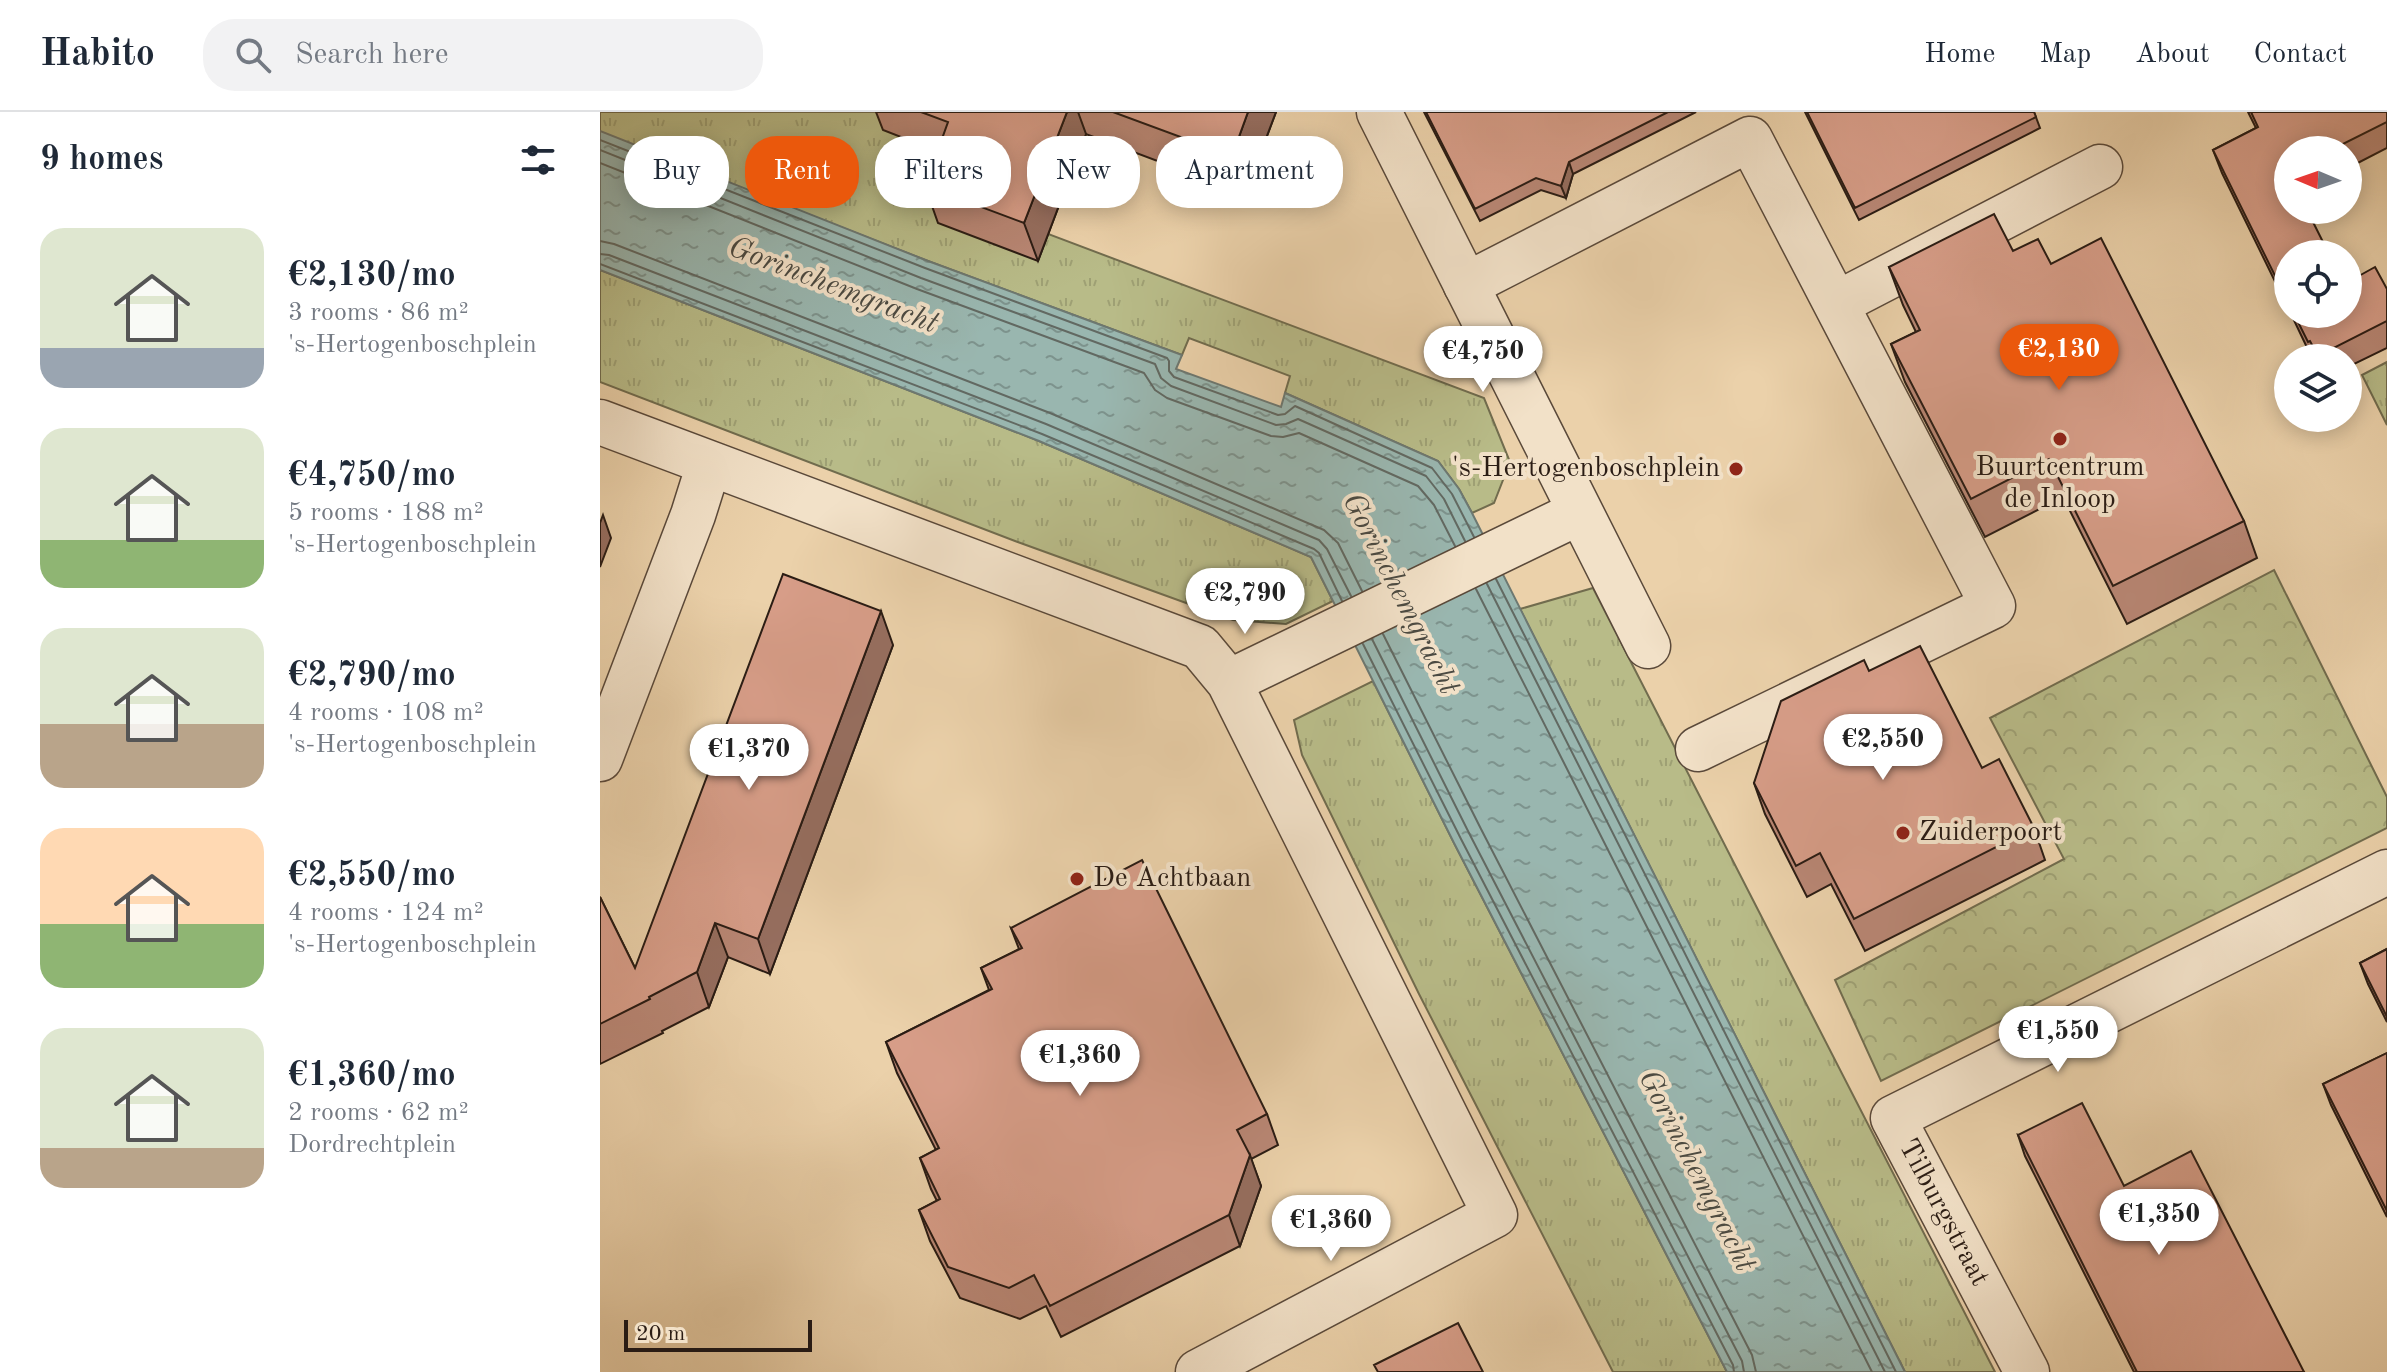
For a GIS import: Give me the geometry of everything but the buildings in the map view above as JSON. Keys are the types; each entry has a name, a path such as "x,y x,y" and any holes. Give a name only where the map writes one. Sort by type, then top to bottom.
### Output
{"street":[{"path":"1379,112 1466,285 1561,521 1648,646"},
{"path":"1466,285 1750,139 1993,606 1698,749"},
{"path":"1836,304 2100,167"},
{"path":"600,422 1200,647 1229,682 1495,1215 1198,1372"},
{"path":"600,759 693,515 709,464"},
{"path":"1229,682 1561,521"},
{"name":"Tilburgstraat","path":"2027,1372 1893,1118 2387,872"}],"green space":[{"path":"600,112 890,112 926,136 875,136 875,208 1011,208 1011,202 1048,234 1484,398 1510,462 1494,503 1472,513 1438,461 1285,393 1290,376 1189,338 1182,355 792,208 859,208 859,136 745,136 745,190 729,183 729,136 624,136 624,142 600,133"},
{"path":"600,270 1039,441 1311,557 1333,601 1286,624 1233,620 1015,541 600,382"},
{"path":"2387,362 2387,425 2362,375"},
{"path":"2274,570 2387,797 2387,828 1881,1081 1835,980 2064,859 1990,718"},
{"path":"1593,588 1995,1372 1905,1372 1520,609"},
{"path":"1373,681 1727,1372 1613,1372 1419,994 1302,755 1294,720"}],"water":[{"name":"Gorinchemgracht","path":"600,131 624,141 624,208 729,208 729,182 745,188 745,208 794,208 1182,355 1176,369 1281,407 1285,393 1438,461 1472,513 1905,1372 1727,1372 1454,843 1311,557 1039,441 600,270"}],"place":[{"name":"Buurtcentrum de Inloop","path":"2060,439"},
{"name":"'s-Hertogenboschplein","path":"1736,469"},
{"name":"Zuiderpoort","path":"1903,833"},
{"name":"De Achtbaan","path":"1077,879"}]}
